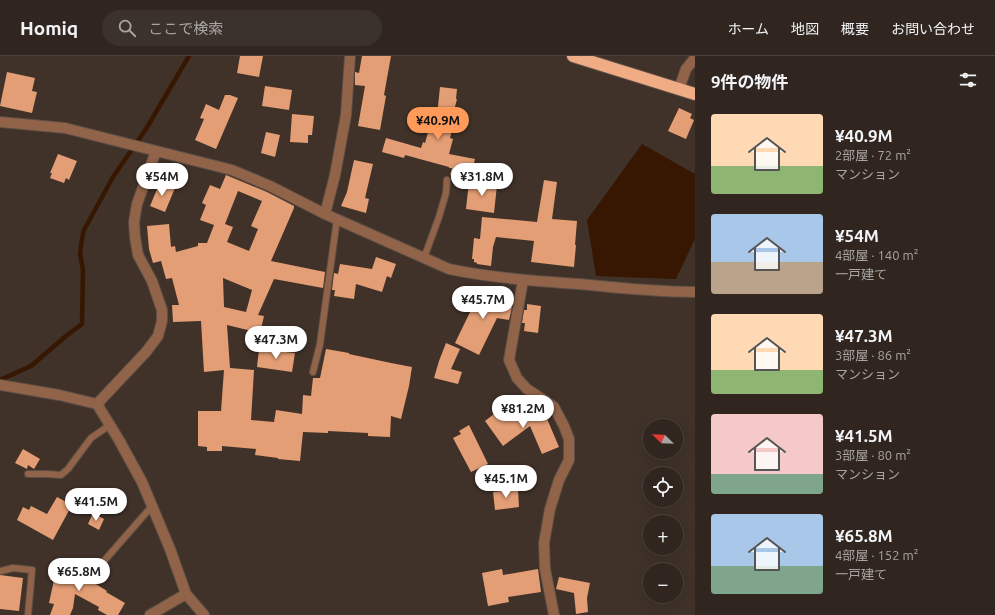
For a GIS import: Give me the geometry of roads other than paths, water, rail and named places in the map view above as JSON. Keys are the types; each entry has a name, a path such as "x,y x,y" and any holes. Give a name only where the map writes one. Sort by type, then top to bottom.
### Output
{"highway":[{"path":"573,56 602,63 695,94"}],"street":[{"path":"325,214 335,175 346,115 350,56"},
{"path":"679,89 686,70 695,58"},
{"path":"0,122 65,128 232,170 270,186 325,214 456,271 523,280 668,292 695,292"},
{"path":"97,404 146,352 158,336 162,321 162,310 152,281 138,255 134,222 137,204 156,151"},
{"path":"523,280 509,360 518,378 527,389 554,407 564,426 569,440 569,460 559,480 550,509 544,543 545,569 554,615"},
{"path":"0,385 59,395 97,404 142,482 170,549 186,594 204,615"},
{"path":"150,615 186,594"}],"lane":[{"path":"424,258 441,211 446,193 447,180"},
{"path":"313,372 320,344 337,219"},
{"path":"28,474 61,475 68,469 91,438 110,425"},
{"path":"90,577 152,506"},
{"path":"1,571 13,568 32,570 28,615"}],"waterway":[{"path":"0,380 31,366 82,324 83,270 80,254 84,230 113,177 146,129 189,56"}]}
